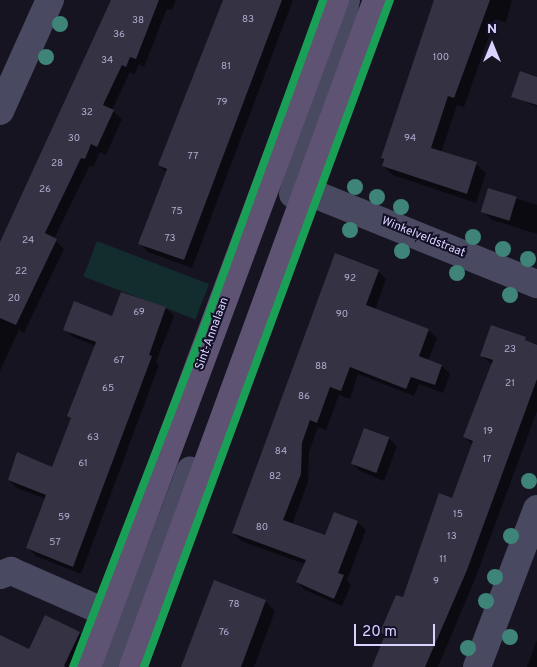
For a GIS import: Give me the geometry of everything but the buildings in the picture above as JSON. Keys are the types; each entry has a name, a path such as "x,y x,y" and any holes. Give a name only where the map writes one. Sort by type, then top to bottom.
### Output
{"main road":[{"name":"Sint-Annalaan","path":"87,667 109,614 335,0"},
{"path":"133,667 313,180 377,0"}],"street":[{"path":"0,111 50,0"},
{"path":"116,667 296,183 338,41 346,0"},
{"path":"313,180 361,0"},
{"name":"Winkelveldstraat","path":"313,180 537,284"},
{"path":"477,667 537,509"},
{"path":"0,575 11,571 109,614"}],"green space":[{"path":"97,241 209,284 195,319 83,276"}],"cycle path":[{"path":"73,667 203,330 323,0"},
{"path":"144,667 390,0"}]}
